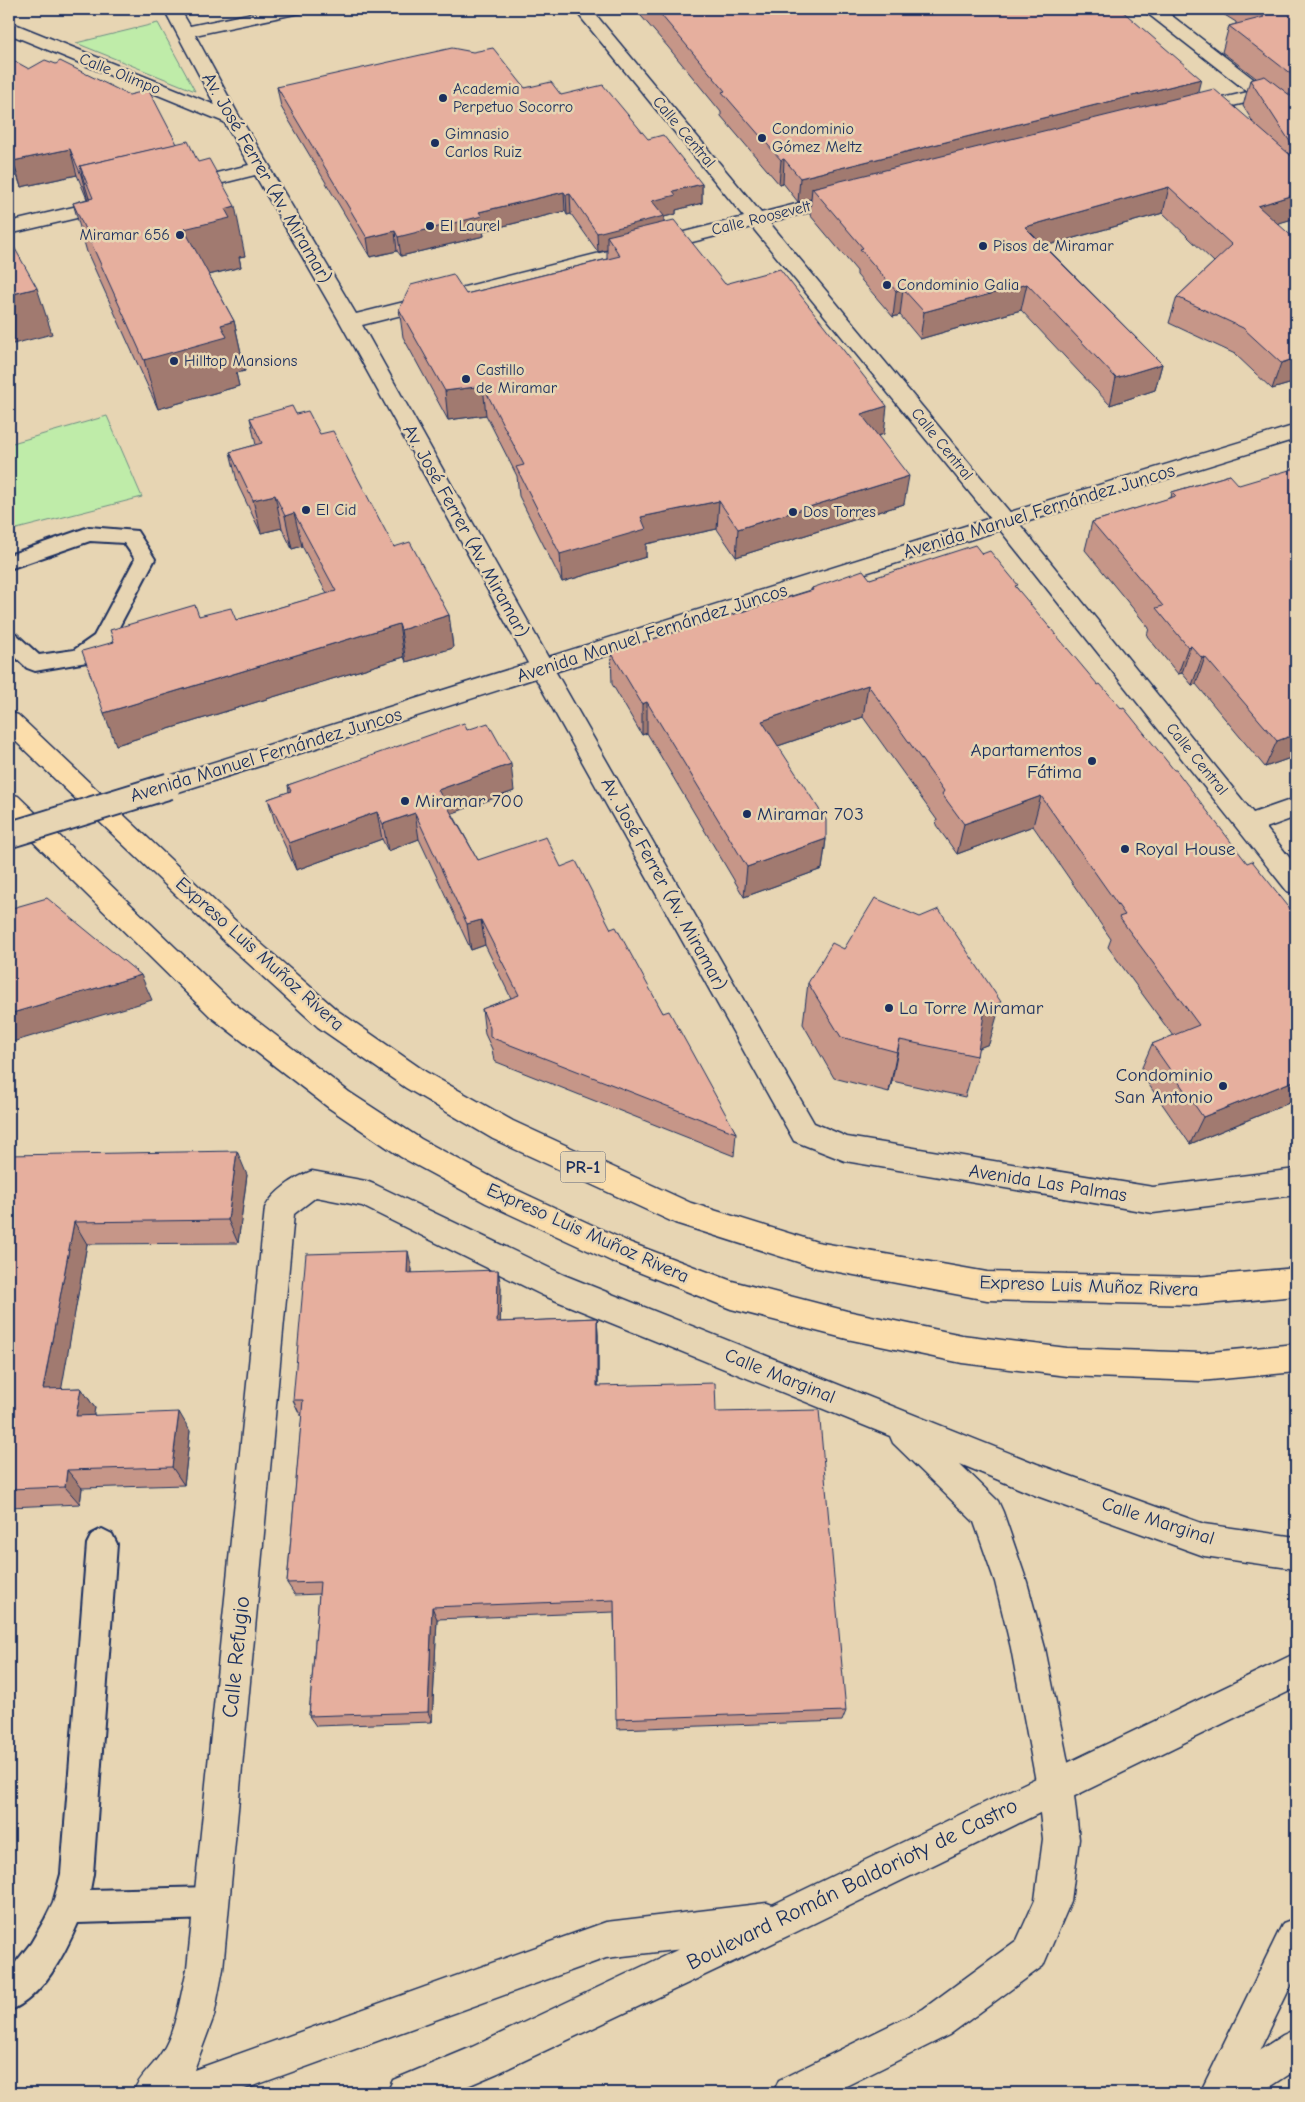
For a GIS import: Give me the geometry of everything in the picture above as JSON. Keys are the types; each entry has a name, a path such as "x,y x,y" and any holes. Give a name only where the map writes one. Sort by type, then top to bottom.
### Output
{"highway":[{"name":"Expreso Luis Muñoz Rivera","path":"9,721 227,928 328,1019 416,1080 503,1130 685,1214 817,1255 986,1286 1196,1291 1296,1282"},
{"name":"Expreso Luis Muñoz Rivera","path":"9,803 221,1009 339,1100 411,1148 496,1194 621,1252 730,1295 847,1325 962,1349 1067,1362 1200,1367 1296,1358"}],"street":[{"name":"Av. José Ferrer (Av. Miramar)","path":"172,9 231,118 262,168 350,322 542,668 804,1132"},
{"path":"185,32 295,9"},
{"name":"Calle Central","path":"582,9 1005,521 1296,884"},
{"path":"1152,9 1296,121"},
{"name":"Calle Olimpo","path":"9,28 231,118"},
{"path":"1176,115 1261,94"},
{"path":"168,190 262,168"},
{"name":"Calle Roosevelt","path":"350,322 756,218 863,193"},
{"path":"9,228 131,199"},
{"name":"Avenida Manuel Fernández Juncos","path":"9,835 1005,521 1296,432"},
{"path":"1249,824 1296,807"},
{"name":"Avenida Las Palmas","path":"804,1132 846,1150 1153,1200 1296,1182"},
{"name":"Calle Marginal","path":"280,1208 312,1184 366,1194 553,1285 1038,1480 1204,1540 1296,1553"},
{"name":"Calle Refugio","path":"152,2093 178,2064 195,2016 205,1969 280,1208"},
{"path":"792,2093 936,2022 1030,1953 1053,1901 1061,1839 1055,1787 1028,1648 1011,1582 987,1512 894,1422"},
{"name":"Boulevard Román Baldorioty de Castro","path":"406,2093 485,2060 780,1920 1296,1670"},
{"path":"182,2093 606,1940 780,1920"},
{"path":"1219,2093 1296,1936"},
{"path":"1227,2093 1296,2048"}],"lane":[{"path":"9,562 89,534 130,536 145,558 102,641 79,656 35,663 9,639"},
{"path":"9,1994 23,1982 54,1936 68,1907 77,1874 102,1544"},
{"path":"68,1907 212,1903"}],"green space":[{"path":"158,23 195,91 76,43"},
{"path":"107,416 142,497 9,531 9,444"}],"building":[{"path":"656,9 1120,9 1201,79 800,178 784,159 781,160 722,92 725,91"},
{"path":"1254,9 1296,9 1296,78 1229,26 1264,17"},
{"name":"Academia Perpetuo Socorro","path":"452,48 473,52 493,48 525,88 551,82 561,95 603,85 648,139 663,135 702,184 673,191 676,195 652,201 664,216 597,233 570,194 566,195 564,192 479,212 482,216 398,237 395,231 367,238 277,87"},
{"path":"9,58 29,69 45,60 56,64 60,61 129,95 149,90 177,144 80,166 82,175 70,149 13,161 9,149"},
{"path":"1265,76 1296,100 1296,151 1250,80"},
{"path":"1214,89 1296,160 1296,194 1258,206 1296,240 1296,358 1281,363 1243,328 1177,297 1232,245 1169,187 1025,227 1162,364 1116,378 1027,284 924,312 903,289 896,291 860,249 863,248 812,188"},
{"path":"188,141 198,162 209,159 235,206 225,209 230,218 184,229 234,321 221,325 227,337 144,360 73,203 93,198 80,166"},
{"path":"674,220 725,284 780,269 887,406 861,414 909,476 738,529 719,501 641,517 646,529 560,554 516,467 524,465 483,386 445,391 399,309 411,285 453,274 466,294 620,256 607,236"},
{"path":"9,238 37,288 9,295"},
{"path":"292,406 296,414 308,411 320,434 333,431 394,547 410,542 449,615 401,630 399,624 104,713 82,651 114,642 110,630 195,605 199,616 231,608 236,620 336,591 294,513 285,516 275,495 253,500 230,452 262,443 250,418"},
{"path":"1296,468 1296,734 1277,741 1205,657 1202,658 1191,646 1188,647 1156,608 1163,606 1092,522 1176,496 1172,492 1230,475 1239,485"},
{"path":"975,545 982,554 990,551 1018,585 1015,586 1098,685 1100,684 1122,709 1124,708 1174,770 1176,770 1247,863 1252,861 1296,916 1296,1080 1203,1117 1152,1044 1199,1025 1119,917 1125,915 1041,796 964,824 942,794 944,791 868,685 762,721 826,820 826,839 747,867 647,702 642,704 611,652 813,590 812,588 863,570 870,579"},
{"path":"464,723 467,730 488,723 511,764 438,790 478,860 546,837 561,867 576,861 611,929 616,927 663,1013 669,1011 736,1133 490,1037 490,1028 482,1009 519,995 481,920 467,924 415,813 383,824 377,812 289,843 268,799 291,791 288,785"},
{"path":"47,898 141,975 9,1014 9,909"},
{"path":"875,898 920,917 939,909 1001,1002 985,1009 977,1056 900,1040 897,1052 841,1037 808,983 832,943 844,949"},
{"path":"237,1151 228,1220 74,1222 43,1389 81,1388 76,1416 179,1412 172,1467 67,1470 65,1487 9,1489 9,1155"},
{"path":"408,1251 407,1273 498,1270 497,1322 597,1318 597,1386 715,1383 716,1412 819,1410 846,1711 616,1719 614,1600 432,1607 428,1712 309,1716 320,1582 287,1583 303,1400 293,1400 306,1254"}],"place":[{"name":"Academia Perpetuo Socorro","path":"443,98"},
{"name":"Condominio Gómez Meltz","path":"762,138"},
{"name":"Gimnasio Carlos Ruiz","path":"435,143"},
{"name":"El Laurel","path":"430,226"},
{"name":"Miramar 656","path":"180,235"},
{"name":"Pisos de Miramar","path":"983,246"},
{"name":"Condominio Galia","path":"887,285"},
{"name":"Hilltop Mansions","path":"174,361"},
{"name":"Castillo de Miramar","path":"466,379"},
{"name":"El Cid","path":"306,510"},
{"name":"Dos Torres","path":"793,512"},
{"name":"Apartamentos Fátima","path":"1092,761"},
{"name":"Miramar 700","path":"405,801"},
{"name":"Miramar 703","path":"747,814"},
{"name":"Royal House","path":"1125,849"},
{"name":"La Torre Miramar","path":"889,1008"},
{"name":"Condominio San Antonio","path":"1223,1086"}]}
